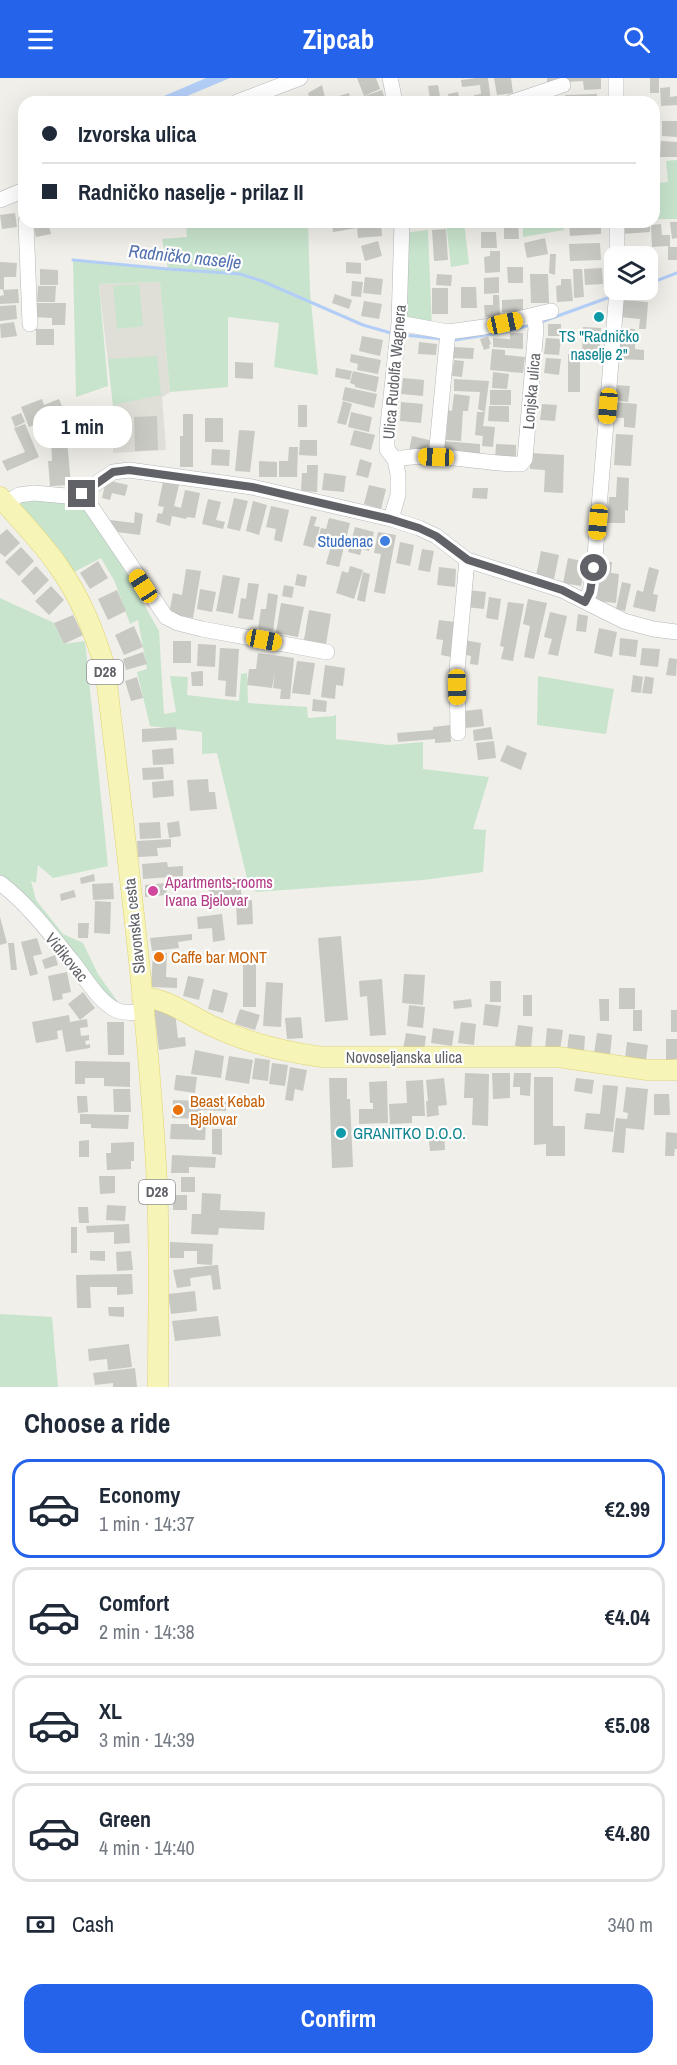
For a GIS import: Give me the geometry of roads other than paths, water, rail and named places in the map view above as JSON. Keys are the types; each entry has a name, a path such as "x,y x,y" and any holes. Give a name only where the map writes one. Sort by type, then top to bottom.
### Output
{"main road":[{"name":"Slavonska cesta","path":"3,500 60,568 94,634 105,668 142,1004 157,1185 158,1387"},
{"name":"Novoseljanska ulica","path":"142,1004 156,998 250,1041 294,1053 322,1057 558,1057 647,1070 677,1070"}],"street":[{"path":"253,96 300,78"},
{"path":"390,78 394,96"},
{"path":"616,78 616,96"},
{"path":"530,96 563,85"},
{"path":"0,200 18,194"},
{"path":"26,228 30,324"},
{"name":"Ulica Rudolfa Wagnera","path":"390,519 398,495 398,474 395,460 387,448 387,434 399,323 402,228"},
{"path":"617,228 617,246"},
{"path":"585,602 590,592 594,568 616,300"},
{"path":"399,323 448,332 484,327 551,311"},
{"name":"Lonjska ulica","path":"436,457 503,464 520,464 525,459 536,328 534,316"},
{"path":"395,460 406,456 436,457 448,332"},
{"path":"3,500 33,493 66,496 82,494 113,472 129,470 252,487 390,519 419,528 436,536 468,560 562,590 624,621 653,629 677,632"},
{"path":"82,494 166,617 178,623 202,629 327,652"},
{"path":"458,733 456,669 468,560"},
{"name":"Vidikovac","path":"0,883 15,894 108,1005 118,1011 142,1004"}],"water":[{"path":"206,78 230,78 187,96 164,96"}],"waterway":[{"name":"Radničko naselje","path":"73,260 240,274 262,281 363,325 391,333"},
{"name":"Radničko naselje","path":"658,280 677,273"},
{"name":"Radničko naselje","path":"541,322 604,299"},
{"name":"Radničko naselje","path":"455,340 505,332 530,325"},
{"name":"Radničko naselje","path":"405,335 442,339"}],"place":[{"name":"TS \"Radničko naselje 2\"","path":"599,317"},
{"name":"Studenac","path":"385,541"},
{"name":"Apartments-rooms Ivana Bjelovar","path":"153,891"},
{"name":"Caffe bar MONT","path":"159,957"},
{"name":"Beast Kebab Bjelovar","path":"178,1110"},
{"name":"GRANITKO D.O.O.","path":"341,1133"}]}
